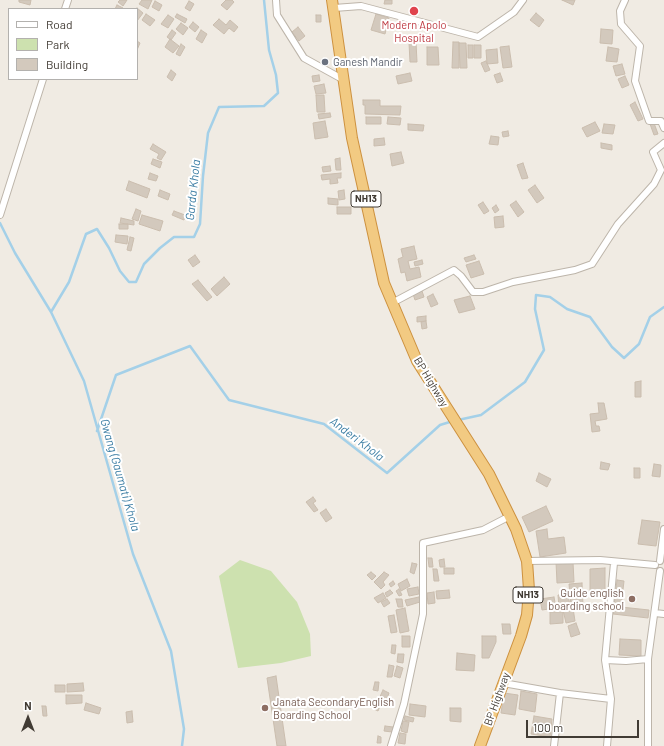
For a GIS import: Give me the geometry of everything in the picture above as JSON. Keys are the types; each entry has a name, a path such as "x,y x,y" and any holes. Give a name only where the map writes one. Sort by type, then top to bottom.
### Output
{"highway":[{"name":"BP Highway","path":"333,4 352,138 384,283 417,361 432,388 489,474 524,547 527,561 529,590 527,615 522,636 480,746"}],"street":[{"path":"276,0 277,15 304,58 344,80"},
{"path":"333,4 361,6 478,37 514,12 523,0"},
{"path":"625,0 620,11 621,24 640,46 635,81 649,121 661,122 664,128"},
{"path":"0,215 43,80"},
{"path":"392,303 454,270 461,276 473,292 483,292 513,282 575,270 592,264 618,224 654,184 661,170 653,152 664,143"},
{"path":"391,746 404,704 423,614 423,544 483,530 510,516"},
{"path":"527,561 592,560 614,563 655,565 656,562 662,562 664,529"},
{"path":"607,746 611,699 605,660 614,563"},
{"path":"648,746 648,658 662,570 655,568 655,565"},
{"path":"655,613 664,614"},
{"path":"605,660 626,661 648,658"},
{"path":"503,683 560,693 611,699"},
{"path":"554,746 560,693"}],"green space":[{"path":"240,560 271,571 297,602 310,634 311,656 281,663 238,668 219,576"}],"building":[{"path":"19,0 31,0 30,5 19,2"},
{"path":"120,0 127,0 123,6 118,2"},
{"path":"142,0 152,0 148,9 139,4"},
{"path":"226,0 232,0 234,2 227,10 221,5"},
{"path":"385,0 392,0 392,4 384,4"},
{"path":"562,0 575,0 573,5"},
{"path":"155,1 162,5 159,11 152,7"},
{"path":"189,1 194,4 190,11 185,8"},
{"path":"117,5 123,8 116,8"},
{"path":"138,9 143,13 138,20"},
{"path":"536,13 544,20 539,27 530,20"},
{"path":"146,14 155,20 150,26 142,20"},
{"path":"177,14 187,19 185,23 175,17"},
{"path":"376,14 389,18 385,34 371,30"},
{"path":"168,15 174,19 168,28 161,24"},
{"path":"316,15 321,15 321,22 316,22"},
{"path":"219,19 226,25 230,20 238,27 234,32 229,28 224,34 213,25"},
{"path":"193,22 199,27 195,32 189,27"},
{"path":"181,23 188,28 183,35 176,29"},
{"path":"298,27 305,36 299,41 292,32"},
{"path":"601,29 613,30 612,44 600,43"},
{"path":"172,30 176,33 171,40 167,37"},
{"path":"201,30 207,34 202,43 196,39"},
{"path":"170,39 179,46 173,53 165,47"},
{"path":"416,42 417,62 410,62 409,43"},
{"path":"453,42 459,42 459,68 452,68"},
{"path":"459,43 466,43 467,68 460,68"},
{"path":"181,44 185,47 180,56 176,54"},
{"path":"468,45 473,45 473,58 468,58"},
{"path":"474,45 481,45 481,58 474,58"},
{"path":"509,46 512,67 503,68 500,47"},
{"path":"427,47 438,47 439,65 427,65"},
{"path":"608,47 619,49 617,62 606,61"},
{"path":"497,49 498,63 487,64 486,50"},
{"path":"486,61 490,70 485,72 481,63"},
{"path":"622,64 625,74 616,76 613,66"},
{"path":"171,70 176,74 172,81 167,77"},
{"path":"410,73 412,81 398,84 396,76"},
{"path":"500,73 503,81 497,83 494,75"},
{"path":"319,75 320,81 313,82 312,76"},
{"path":"625,76 629,85 622,88 618,79"},
{"path":"324,84 326,93 316,94 314,86"},
{"path":"316,95 324,95 325,112 317,112"},
{"path":"363,100 380,100 380,106 401,106 400,115 365,114 365,105 363,105"},
{"path":"635,102 643,119 638,121 630,105"},
{"path":"330,113 331,117 319,119 318,114"},
{"path":"366,117 381,117 381,124 366,124"},
{"path":"388,117 401,118 400,125 387,124"},
{"path":"325,121 328,137 315,139 313,123"},
{"path":"595,122 600,131 587,137 582,128"},
{"path":"654,123 658,134 654,135 650,124"},
{"path":"408,124 424,125 423,131 408,130"},
{"path":"604,124 615,125 613,134 602,133"},
{"path":"508,131 509,136 503,137 502,132"},
{"path":"491,136 499,137 498,145 489,144"},
{"path":"384,138 385,145 374,146 374,139"},
{"path":"601,143 612,145 612,150 601,148"},
{"path":"153,144 166,152 161,160 157,158 159,154 150,149"},
{"path":"401,152 404,163 392,166 390,154"},
{"path":"340,158 341,170 336,170 335,159"},
{"path":"153,159 162,162 160,168 151,164"},
{"path":"523,163 528,178 522,179 517,165"},
{"path":"330,166 331,171 323,172 322,167"},
{"path":"150,173 158,176 156,181 148,179"},
{"path":"341,173 341,178 337,178 338,183 330,184 330,179 322,180 321,175"},
{"path":"129,181 150,189 147,198 126,190"},
{"path":"535,185 544,198 537,203 528,190"},
{"path":"160,190 170,194 168,200 158,196"},
{"path":"344,190 345,199 339,200 338,191"},
{"path":"328,198 338,199 338,205 328,204"},
{"path":"516,201 524,212 518,217 510,205"},
{"path":"483,202 489,211 484,214 478,205"},
{"path":"496,205 499,210 495,213 492,208"},
{"path":"337,207 351,207 351,214 337,214"},
{"path":"136,209 141,211 138,221 132,219"},
{"path":"174,211 185,215 184,220 172,215"},
{"path":"142,215 163,221 160,231 139,224"},
{"path":"503,216 504,227 495,228 494,217"},
{"path":"121,218 134,221 134,225 120,223"},
{"path":"119,224 128,224 128,229 119,229"},
{"path":"116,235 128,236 127,244 115,242"},
{"path":"130,237 134,238 131,251 127,250"},
{"path":"414,246 417,259 408,261 410,269 419,267 421,277 407,281 405,272 401,273 398,259 403,257 401,249"},
{"path":"195,255 200,262 193,267 188,260"},
{"path":"474,255 476,259 466,262 464,258"},
{"path":"422,260 423,264 415,266 414,262"},
{"path":"479,261 484,274 471,278 466,265"},
{"path":"224,277 230,284 217,296 211,289"},
{"path":"198,280 212,297 207,301 192,284"},
{"path":"422,291 424,297 415,300 413,294"},
{"path":"433,294 438,304 431,307 427,297"},
{"path":"470,296 475,309 459,313 454,300"},
{"path":"426,316 426,321 417,322 417,317"},
{"path":"426,321 427,328 422,329 421,322"},
{"path":"641,381 641,397 635,397 635,382"},
{"path":"598,403 604,403 607,419 595,421 596,426 599,426 600,431 592,432 590,414 599,413"},
{"path":"601,462 610,464 608,470 600,469"},
{"path":"654,464 661,465 660,477 652,476"},
{"path":"634,468 640,468 640,478 634,478"},
{"path":"539,473 551,479 547,487 536,481"},
{"path":"313,497 316,501 313,503 318,510 314,512 306,502"},
{"path":"546,506 553,521 529,532 522,517"},
{"path":"326,509 332,518 326,522 320,513"},
{"path":"642,520 660,522 656,546 638,544"},
{"path":"547,529 548,539 564,537 566,553 540,557 536,531"},
{"path":"428,558 432,558 433,567 429,567"},
{"path":"444,559 445,567 440,567 439,560"},
{"path":"556,562 573,562 574,582 557,583"},
{"path":"412,563 417,564 414,574 410,572"},
{"path":"444,568 454,568 454,574 444,574"},
{"path":"605,568 605,596 590,596 590,569"},
{"path":"433,569 437,569 439,581 434,581"},
{"path":"371,572 376,576 372,580 367,575"},
{"path":"384,572 389,575 383,582 385,585 381,589 374,582"},
{"path":"407,579 410,586 401,591 398,584"},
{"path":"617,580 624,581 621,607 649,610 648,618 613,614"},
{"path":"393,581 395,584 391,587 389,584"},
{"path":"582,583 583,605 571,606 569,584"},
{"path":"418,587 419,594 409,596 407,589"},
{"path":"399,589 402,595 399,596 396,591"},
{"path":"390,590 393,593 387,597 385,593"},
{"path":"449,590 450,598 437,599 436,591"},
{"path":"434,592 435,603 428,604 427,593"},
{"path":"383,593 386,598 378,603 374,598"},
{"path":"568,594 570,606 559,608 558,595"},
{"path":"419,597 420,602 407,606 405,600"},
{"path":"554,597 556,608 542,610 540,599"},
{"path":"387,599 390,603 384,607 381,602"},
{"path":"396,599 402,599 403,607 398,607"},
{"path":"405,608 409,631 400,633 396,610"},
{"path":"573,608 575,621 566,623 563,610"},
{"path":"550,612 563,612 563,623 550,624"},
{"path":"394,615 397,632 391,633 388,616"},
{"path":"576,623 580,634 571,637 568,626"},
{"path":"502,624 510,624 511,634 503,634"},
{"path":"402,636 410,636 410,647 402,647"},
{"path":"482,636 496,636 496,642 489,658 482,658"},
{"path":"620,639 641,640 641,656 619,655"},
{"path":"392,645 396,645 395,654 391,653"},
{"path":"457,653 475,655 474,671 456,670"},
{"path":"398,654 404,654 403,663 397,662"},
{"path":"389,665 394,666 392,677 387,677"},
{"path":"397,666 403,668 400,678 394,676"},
{"path":"276,676 286,746 277,746 267,678"},
{"path":"375,682 379,682 378,691 373,690"},
{"path":"83,683 84,691 67,692 67,684"},
{"path":"55,685 65,685 65,692 55,692"},
{"path":"383,690 389,693 385,704 378,701"},
{"path":"521,691 537,694 535,712 519,709"},
{"path":"504,693 518,695 515,715 501,713"},
{"path":"66,695 82,695 82,703 66,704"},
{"path":"378,702 381,704 378,711 374,709"},
{"path":"86,703 101,708 99,714 84,710"},
{"path":"410,704 426,706 425,717 409,715"},
{"path":"42,706 46,706 47,716 43,716"},
{"path":"450,708 461,708 461,722 450,721"},
{"path":"132,711 133,722 127,723 126,712"},
{"path":"405,716 414,718 413,722 404,720"},
{"path":"534,716 552,719 550,737 531,734"},
{"path":"403,721 409,722 407,733 401,731"},
{"path":"385,726 393,727 392,732 384,731"},
{"path":"400,733 406,734 405,744 398,743"},
{"path":"378,736 381,737 381,743 377,743"}],"waterway":[{"name":"Garda Khola","path":"51,312 69,282 86,234 97,229 109,248 120,271 129,282 136,282 144,264 174,237 194,237 200,224 203,176 208,133 219,107 264,106 278,93 276,75 269,50 264,0"},
{"name":"Gwang (Gaumati) Khola","path":"0,223 15,253 51,312 84,381 133,554 171,651 184,729 182,746"},
{"name":"Anderi Khola","path":"458,420 481,415 525,382 544,350 535,309 536,295 550,297 567,309 590,317 612,347 624,358 639,344 650,317 664,307"},
{"name":"Anderi Khola","path":"97,431 116,375 190,346 229,400 324,424 387,473 440,425 453,421"}],"place":[{"name":"Modern Apolo Hospital","path":"414,11"},
{"name":"Ganesh Mandir","path":"325,62"},
{"name":"Guide english boarding school","path":"632,599"},
{"name":"Janata SecondaryEnglish Boarding School","path":"265,708"}]}
